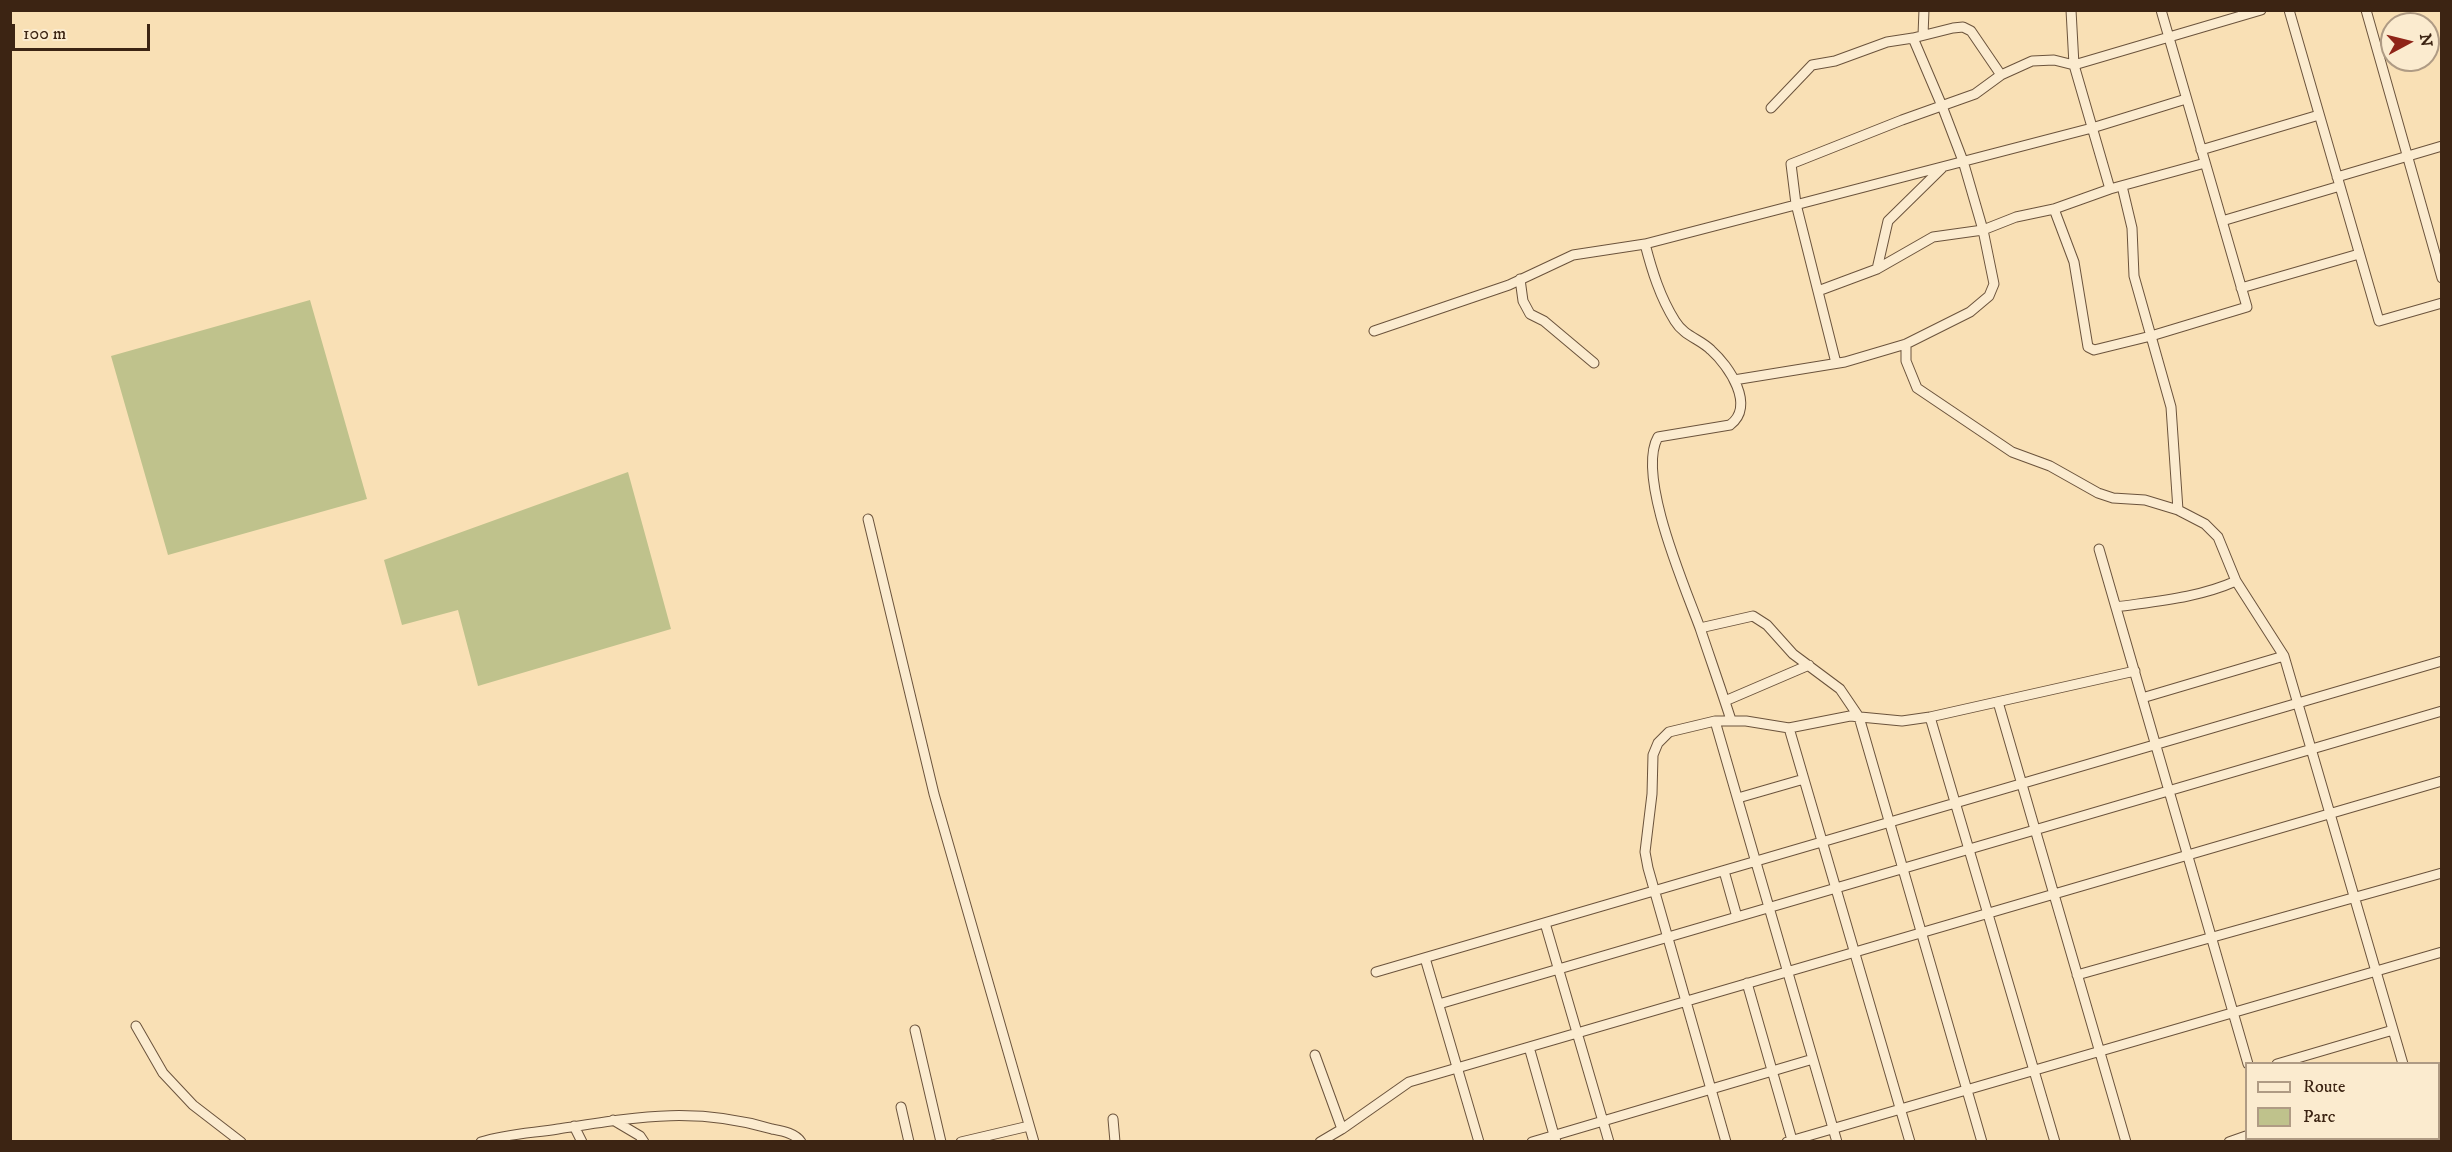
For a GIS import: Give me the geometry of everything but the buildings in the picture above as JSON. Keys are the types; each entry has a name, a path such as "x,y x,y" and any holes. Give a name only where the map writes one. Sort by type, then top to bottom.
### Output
{"street":[{"path":"1923,35 1924,10"},
{"path":"2071,10 2074,65 2110,189"},
{"path":"2054,209 2074,262 2088,347 2094,350 2151,336 2247,307 2161,10"},
{"path":"1836,363 1796,204 1791,164 1975,94 2001,75 2032,61 2054,60 2074,65 2261,10"},
{"path":"2289,10 2379,321 2442,303"},
{"path":"2366,10 2442,278"},
{"path":"1771,108 1812,65 1835,61 1887,42 1953,28 1962,27 1971,31 2001,75"},
{"path":"1734,380 1836,363 1906,344 1970,312 1989,296 1994,284 1983,230 1963,161 1913,38"},
{"path":"1374,331 1520,279 1573,255 1645,244 2092,128 2187,99"},
{"path":"2201,150 2319,115"},
{"path":"2222,221 2442,146"},
{"path":"1818,291 1877,269 1933,237 1983,230 2016,217 2054,209 2110,189 2205,163"},
{"path":"1877,269 1888,221 1943,166"},
{"path":"2122,186 2132,228 2134,276 2171,407 2178,510"},
{"path":"1645,244 1653,277 1675,322 1682,330 1710,348 1734,380 1739,395 1741,411 1737,420 1730,425 1659,437 1653,453 1653,470 1659,508 1681,579 1731,720"},
{"path":"2241,288 2359,254"},
{"path":"1520,279 1523,301 1530,314 1544,321 1594,363"},
{"path":"1906,344 1906,361 1917,388 2012,452 2050,466 2106,495 2145,500 2178,510 2213,531 2223,548 2236,581 2284,656 2402,1062"},
{"path":"868,519 934,794 1034,1142"},
{"path":"2099,549 2247,1062"},
{"path":"2116,607 2183,598 2218,589 2236,581"},
{"path":"1700,628 1753,616 1767,625 1793,654 1840,689 1859,717 1982,1142"},
{"path":"2142,698 2284,656"},
{"path":"1376,972 2442,661"},
{"path":"1725,701 1809,665"},
{"path":"1726,1142 1667,938 1645,852 1652,794 1653,755 1658,743 1669,732 1715,721 1731,720 1789,728 1850,716 1902,721 1930,717 2134,671"},
{"path":"1998,702 2126,1142"},
{"path":"1439,1004 2442,711"},
{"path":"1930,717 2055,1142"},
{"path":"1715,721 1837,1142"},
{"path":"1789,728 1910,1142"},
{"path":"1737,798 1804,779"},
{"path":"1320,1142 1409,1082 2442,781"},
{"path":"1724,871 1737,917"},
{"path":"2078,975 2442,873"},
{"path":"1545,923 1609,1142"},
{"path":"1747,983 1790,1141 2442,952"},
{"path":"1425,958 1479,1142"},
{"path":"136,1026 163,1073 193,1105 241,1142"},
{"path":"915,1030 941,1142"},
{"path":"2284,1062 2393,1030"},
{"path":"1529,1047 1555,1138"},
{"path":"1315,1055 1342,1129"},
{"path":"1532,1142 1555,1138 1603,1121 1813,1059"},
{"path":"901,1107 909,1142"},
{"path":"481,1142 664,1114 711,1117 764,1126 792,1135 801,1142"},
{"path":"1113,1119 1115,1142"},
{"path":"613,1120 640,1136 644,1142"},
{"path":"574,1126 582,1142"},
{"path":"962,1142 1029,1126"},
{"path":"2229,1142 2245,1137"}],"green space":[{"path":"310,300 367,499 168,555 111,356"},
{"path":"628,472 671,629 478,686 458,610 402,625 384,560"}]}
